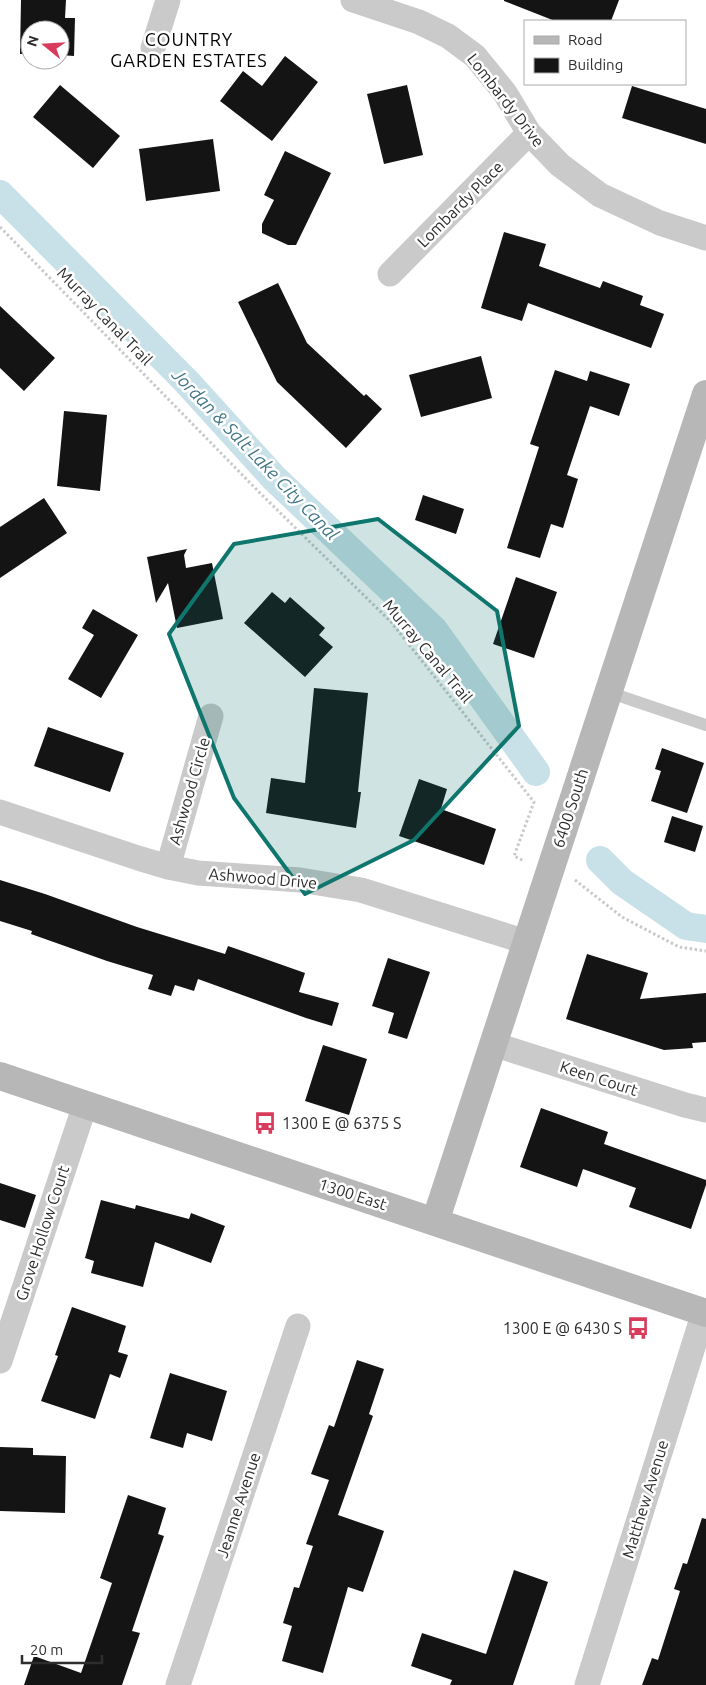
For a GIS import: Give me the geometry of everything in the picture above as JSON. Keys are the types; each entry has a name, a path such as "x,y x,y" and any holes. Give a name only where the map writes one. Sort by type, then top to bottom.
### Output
{"street":[{"path":"153,48 168,0"},
{"name":"Lombardy Drive","path":"354,0 419,22 448,36 475,56 505,93 530,133 560,165 600,195 660,223 706,238"},
{"name":"Lombardy Place","path":"390,274 530,133"},
{"name":"6400 South","path":"435,1222 706,394"},
{"name":"Ashwood Circle","path":"168,867 211,716"},
{"name":"Ashwood Drive","path":"0,812 168,867 198,873 300,880 361,890 526,942"},
{"name":"Keen Court","path":"493,1044 706,1110"},
{"name":"1300 East","path":"0,1076 705,1312"},
{"name":"Grove Hollow Court","path":"0,1361 85,1104"},
{"name":"Matthew Avenue","path":"587,1685 705,1312"},
{"name":"Jeanne Avenue","path":"178,1685 298,1326"}],"lane":[{"path":"608,692 706,725"}],"path":[{"name":"Murray Canal Trail","path":"0,227 260,493 391,622 534,802 514,856 521,859"},
{"path":"575,880 622,917 679,947 706,951"}],"highlighted area":[{"path":"378,519 497,611 519,726 414,840 305,894 234,798 169,634 234,544"}],"building":[{"path":"21,0 66,0 65,18 75,18 74,56 70,56 70,20 21,20"},
{"path":"619,0 611,20 552,20 504,1"},
{"path":"285,56 318,82 272,141 220,101 243,71 262,86"},
{"path":"60,85 120,136 93,168 33,117"},
{"path":"407,85 423,155 384,164 367,94"},
{"path":"632,86 706,109 706,144 622,118"},
{"path":"213,139 220,191 146,201 139,149"},
{"path":"285,151 331,173 296,245 288,245 262,233 262,224 274,200 264,195"},
{"path":"504,232 546,244 539,266 600,288 603,281 643,296 640,305 664,314 651,348 528,303 522,321 481,308"},
{"path":"278,283 307,343 364,396 366,394 382,409 346,448 277,382 238,302"},
{"path":"0,306 55,358 24,391 0,368"},
{"path":"481,356 492,398 421,417 409,375"},
{"path":"555,370 587,381 590,371 630,384 619,416 590,406 567,475 578,479 563,528 551,524 540,558 507,548 539,447 530,444"},
{"path":"64,411 107,415 100,491 57,486"},
{"path":"423,495 464,509 456,534 415,520"},
{"path":"44,498 67,533 0,578 0,527"},
{"path":"187,549 184,555 186,568 212,563 223,619 177,628 168,583 156,603 147,557"},
{"path":"516,577 557,592 534,658 493,644"},
{"path":"272,592 285,603 290,597 325,628 319,635 333,647 305,677 244,623"},
{"path":"93,609 138,635 101,698 68,679 94,635 82,628"},
{"path":"314,688 368,693 358,792 361,792 356,828 266,813 271,778 305,783"},
{"path":"48,727 124,753 110,792 34,766"},
{"path":"662,748 704,763 687,813 651,801 661,771 655,769"},
{"path":"419,779 447,789 441,809 496,829 484,865 399,836"},
{"path":"672,816 703,826 695,852 664,842"},
{"path":"0,880 137,927 225,954 228,946 305,973 299,992 339,1003 332,1026 198,979 194,991 175,985 171,996 148,989 153,975 107,961 31,934 32,931 0,921"},
{"path":"587,954 648,973 640,999 706,993 706,1042 692,1043 693,1048 664,1050 566,1019"},
{"path":"388,958 430,972 407,1039 388,1033 394,1013 372,1006"},
{"path":"323,1045 367,1059 349,1115 305,1101"},
{"path":"541,1108 608,1132 604,1144 706,1180 691,1229 629,1207 636,1188 583,1169 577,1187 520,1167"},
{"path":"0,1183 36,1195 25,1228 0,1220"},
{"path":"101,1200 135,1209 136,1205 189,1219 191,1213 225,1226 211,1263 155,1242 143,1287 91,1273 94,1261 85,1258"},
{"path":"72,1307 126,1326 118,1352 128,1355 120,1378 110,1374 95,1419 41,1401 58,1356 55,1355"},
{"path":"357,1360 384,1369 369,1414 373,1416 338,1515 384,1531 363,1592 348,1587 323,1673 282,1661 292,1626 283,1623 294,1587 299,1588 313,1546 306,1544 329,1480 311,1474 329,1425 334,1427"},
{"path":"170,1373 227,1391 212,1441 187,1433 183,1448 150,1438"},
{"path":"0,1447 33,1448 33,1455 66,1456 65,1513 0,1511"},
{"path":"128,1495 166,1508 158,1534 164,1536 132,1631 140,1633 122,1685 24,1685 34,1656 81,1673 112,1583 100,1578"},
{"path":"702,1518 706,1519 706,1685 642,1685 652,1658 658,1660 680,1591 674,1589 683,1563 687,1564"},
{"path":"514,1570 548,1582 513,1685 450,1685 452,1680 411,1666 422,1633 486,1654"}],"waterway":[{"name":"Jordan & Salt Lake City Canal","path":"0,194 186,381 274,478 434,630 536,772"},
{"name":"Jordan & Salt Lake City Canal","path":"600,860 622,882 686,926 706,929"}],"place":[{"name":"1300 E @ 6375 S","path":"265,1123"},
{"name":"1300 E @ 6430 S","path":"638,1328"}],"district":[{"name":"COUNTRY GARDEN ESTATES","path":"189,49"}]}
